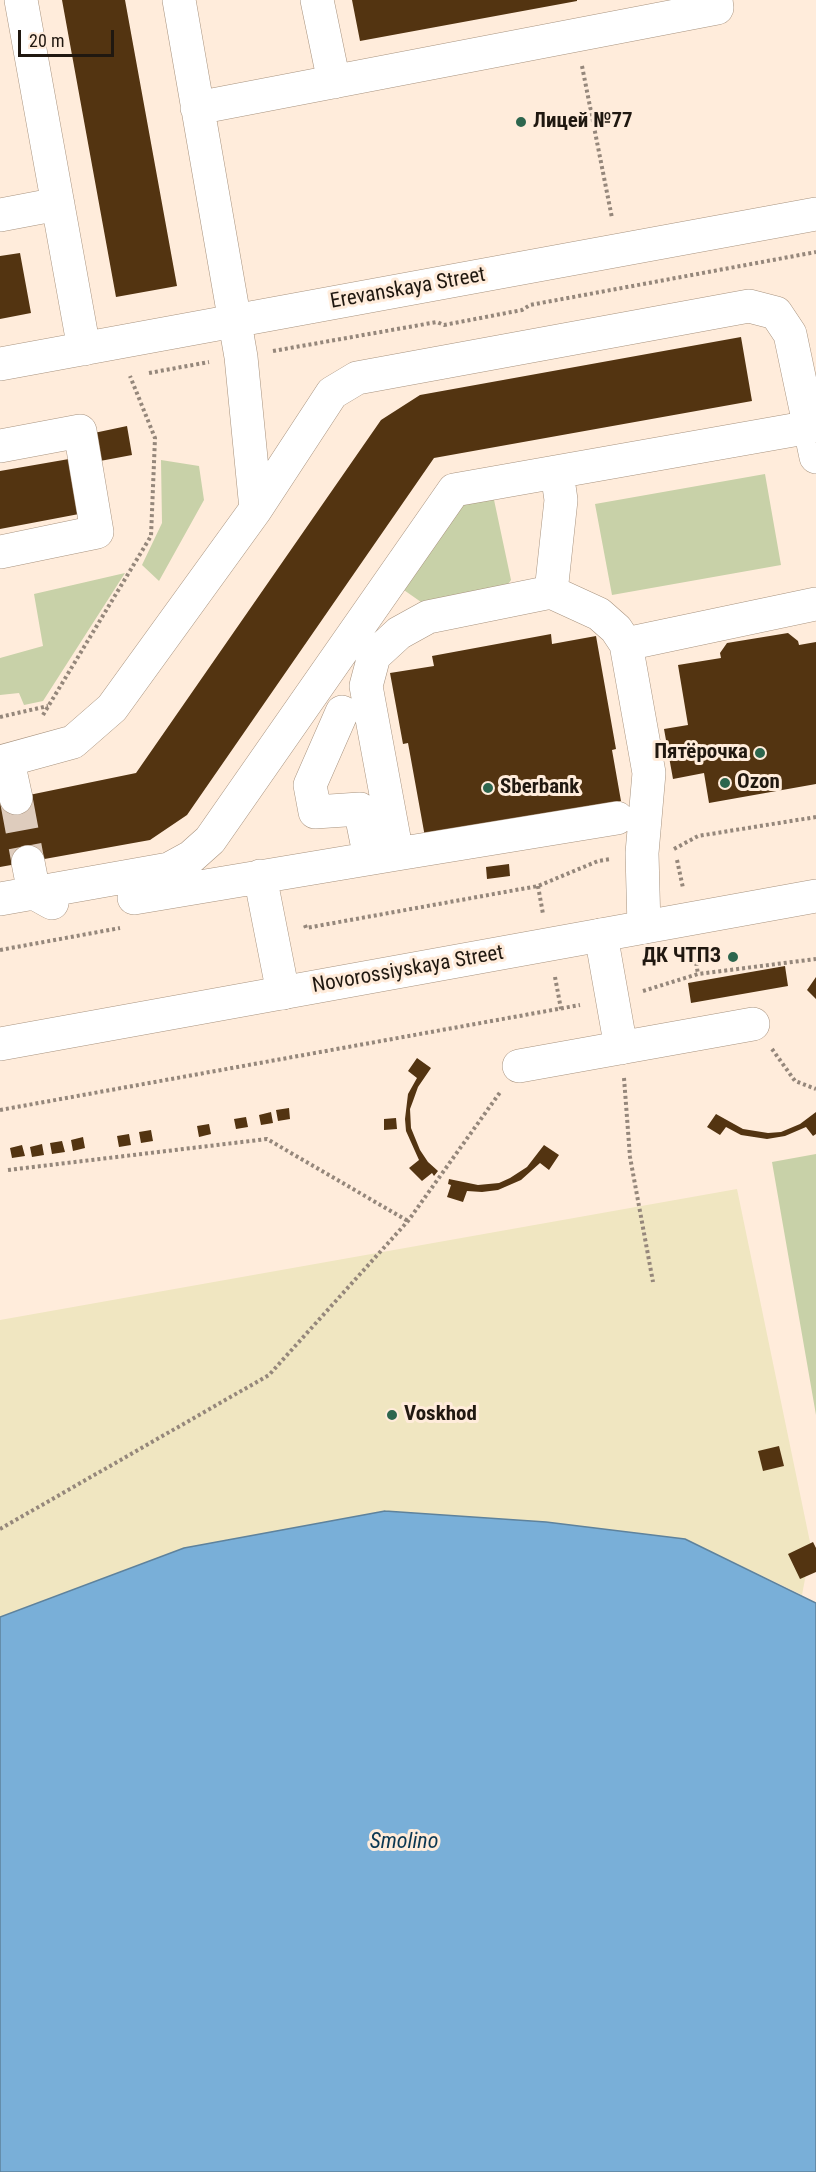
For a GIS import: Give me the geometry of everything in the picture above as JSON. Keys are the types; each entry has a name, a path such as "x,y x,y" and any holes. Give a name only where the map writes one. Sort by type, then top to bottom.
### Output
{"street":[{"path":"21,0 84,349"},
{"path":"179,0 241,357 256,509"},
{"path":"317,0 334,82"},
{"path":"197,108 717,8 716,0"},
{"path":"0,215 58,204"},
{"name":"Erevanskaya Street","path":"0,364 816,214"},
{"path":"0,899 31,877 169,869 191,857 210,840 453,490 557,472 814,437 790,334 776,313 749,306 357,378 332,393 256,509 112,708 73,742 9,760 16,798"},
{"path":"0,446 80,431 97,532 0,552"},
{"path":"551,592 561,500 557,472"},
{"path":"384,856 366,686 374,656 399,633 428,616 551,592 599,614 615,628 626,644 649,772 642,853 644,927"},
{"path":"626,644 816,604"},
{"path":"342,712 310,784 315,812 360,809 384,856"},
{"path":"31,877 66,910 617,818"},
{"path":"260,876 283,993"},
{"name":"Novorossiyskaya Street","path":"0,1044 816,896"},
{"path":"601,935 621,1048"},
{"path":"519,1066 753,1024"}],"path":[{"path":"575,35 613,222"},
{"path":"9,760 49,706 151,536 155,438 130,376 437,322 444,325 461,322 522,310 530,305 816,252"},
{"path":"0,717 49,706"},
{"path":"303,917 306,928 538,886 598,861 675,849 698,836 816,817"},
{"path":"0,950 127,927"},
{"path":"0,1110 613,1000 698,974 816,959"},
{"path":"753,1024 795,1081 816,1089"},
{"path":"621,1048 630,1157 653,1282"},
{"path":"0,1529 269,1375 408,1221 519,1066"},
{"path":"8,1170 267,1139 408,1221"}],"green space":[{"path":"161,460 199,466 204,500 159,581 142,565 162,523"},
{"path":"765,474 781,565 612,595 595,504"},
{"path":"493,495 511,580 507,586 421,602 401,588 462,500"},
{"path":"125,573 43,701 24,705 19,693 0,695 0,658 43,646 34,594"},
{"path":"816,1154 816,1415 772,1162"}],"sand":[{"name":"Voskhod","path":"737,1189 811,1547 802,1595 685,1539 184,1548 0,1617 0,1320"}],"water":[{"name":"Smolino","path":"385,1511 546,1522 685,1539 816,1603 816,2172 0,2172 0,1617 184,1548"}],"building":[{"path":"62,0 125,0 177,286 116,297"},
{"path":"352,0 577,0 577,1 360,41"},
{"path":"20,253 31,313 0,319 0,256"},
{"path":"741,337 752,401 434,458 187,815 150,840 0,867 0,801 136,773 381,420 420,395"},
{"path":"127,426 132,455 100,461 94,433"},
{"path":"69,459 79,514 0,529 0,471"},
{"path":"788,633 798,641 799,645 816,642 816,784 709,803 704,773 673,779 664,729 688,725 678,665 721,658 720,653 727,643"},
{"path":"551,634 552,644 596,636 616,749 612,750 621,801 425,837 408,743 403,744 390,673 434,666 432,656"},
{"path":"509,864 510,876 487,879 486,867"},
{"path":"785,966 788,986 691,1003 688,983"},
{"path":"816,977 816,999 807,990"},
{"path":"417,1058 431,1068 418,1087 410,1109 411,1128 420,1150 438,1171 434,1176 432,1173 422,1181 409,1168 419,1160 406,1131 405,1119 408,1094 417,1078 408,1071"},
{"path":"289,1108 290,1119 278,1121 276,1110"},
{"path":"271,1112 273,1123 261,1125 259,1115"},
{"path":"816,1112 816,1134 813,1136 806,1127 785,1136 767,1139 741,1135 726,1127 720,1135 707,1127 716,1114 743,1129 768,1133 781,1132 800,1124"},
{"path":"246,1117 248,1127 236,1129 234,1119"},
{"path":"396,1118 397,1129 384,1130 384,1119"},
{"path":"209,1124 211,1134 199,1137 197,1126"},
{"path":"151,1130 153,1141 141,1143 139,1132"},
{"path":"129,1134 131,1145 119,1147 117,1136"},
{"path":"83,1137 85,1148 73,1151 71,1140"},
{"path":"62,1141 65,1152 52,1154 50,1143"},
{"path":"42,1144 44,1155 32,1157 30,1147"},
{"path":"22,1145 25,1156 12,1158 10,1148"},
{"path":"544,1145 559,1155 549,1170 540,1163 521,1180 498,1190 467,1191 463,1202 447,1197 451,1185 448,1184 449,1179 478,1185 499,1183 527,1167"},
{"path":"779,1446 784,1466 763,1471 758,1451"},
{"path":"813,1542 816,1548 816,1572 800,1579 788,1554"}],"tunnel":[{"path":"16,798 28,862"}],"place":[{"name":"Лицей №77","path":"521,122"},
{"name":"Пятёрочка","path":"760,753"},
{"name":"Ozon","path":"725,783"},
{"name":"Sberbank","path":"488,788"},
{"name":"ДК ЧТПЗ","path":"733,957"},
{"name":"Voskhod","path":"392,1415"}]}
